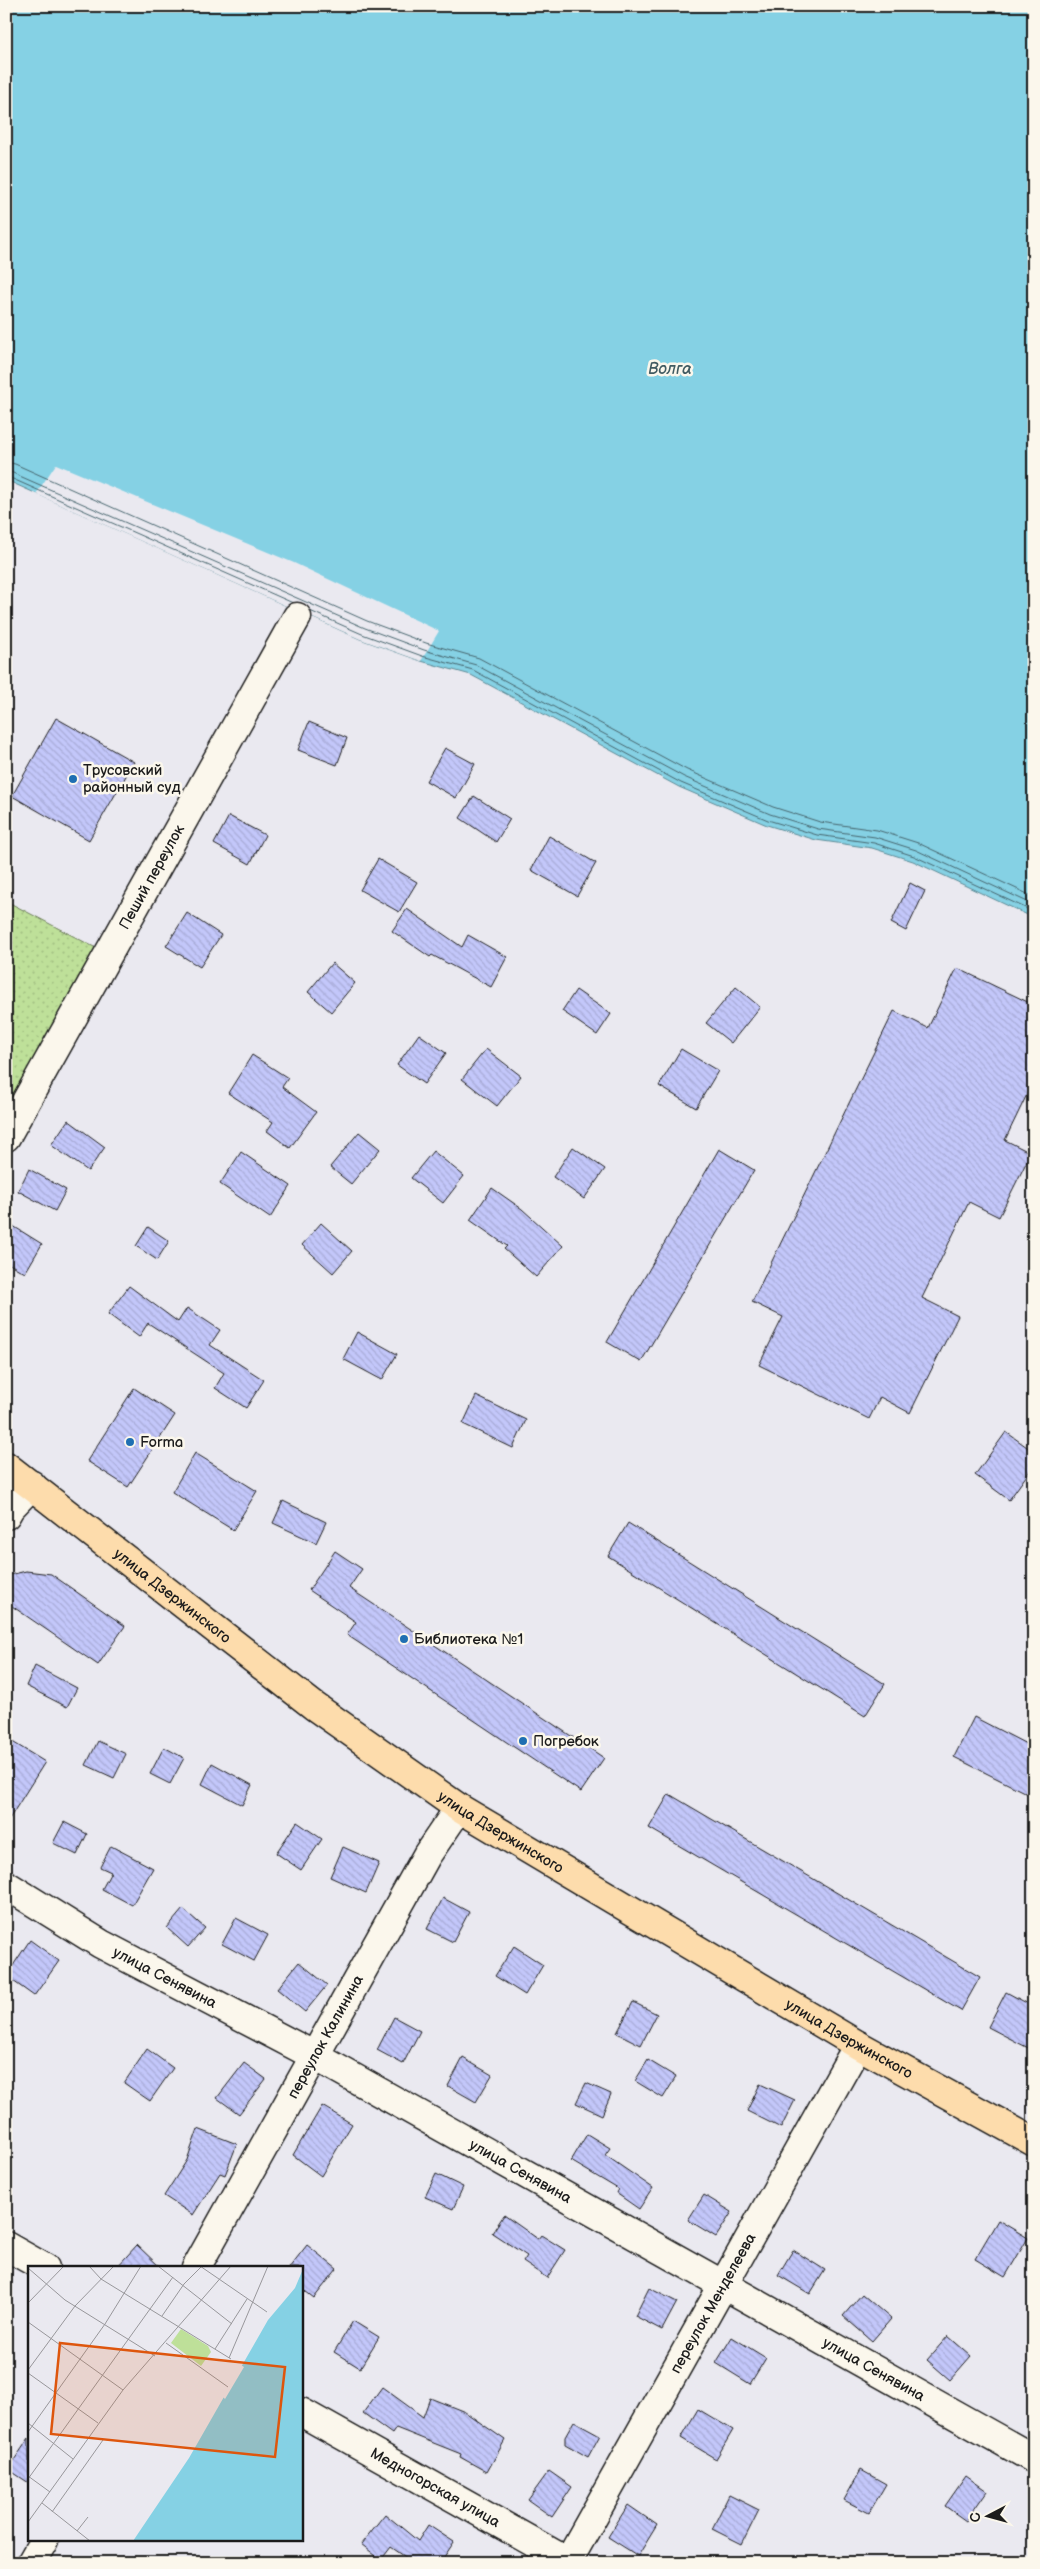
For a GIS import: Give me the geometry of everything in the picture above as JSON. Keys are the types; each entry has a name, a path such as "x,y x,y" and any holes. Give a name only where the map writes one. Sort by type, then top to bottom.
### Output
{"main road":[{"name":"улица Дзержинского","path":"6,1466 314,1706 459,1808 858,2044 1034,2142"}],"street":[{"name":"Пеший переулок","path":"6,1138 296,617"},
{"path":"6,1515 10,1508 32,1485"},
{"name":"переулок Калинина","path":"197,2266 427,1855 459,1808"},
{"name":"улица Сенявина","path":"6,1885 101,1944 315,2056 1034,2459"},
{"name":"переулок Менделеева","path":"568,2562 858,2044"},
{"path":"6,2246 42,2266"},
{"name":"Медногорская улица","path":"302,2413 568,2562"},
{"path":"31,2563 43,2542"}],"green space":[{"path":"6,901 96,948 6,1108"}],"water":[{"name":"Волга","path":"6,6 1034,6 1034,918 913,861 872,848 816,840 767,825 679,787 471,675 421,661 360,639 6,480"}],"pier":[{"path":"56,464 294,563 439,631 421,661 360,639 36,494"}],"building":[{"name":"Трусовский районный суд","path":"56,718 134,762 89,840 12,796"},
{"path":"309,722 347,738 337,765 298,750"},
{"path":"445,748 475,764 456,798 426,781"},
{"path":"474,796 510,819 496,842 460,818"},
{"path":"229,816 265,835 250,864 214,844"},
{"path":"549,836 596,863 577,896 531,870"},
{"path":"378,859 417,882 399,912 360,890"},
{"path":"910,883 925,891 906,931 891,923"},
{"path":"407,909 462,947 468,935 507,957 491,987 432,955 430,957 392,931"},
{"path":"187,913 221,935 200,967 166,946"},
{"path":"332,963 355,983 331,1012 308,992"},
{"path":"957,968 1034,1005 1034,1080 1005,1140 1031,1153 999,1217 969,1202 922,1298 958,1316 910,1413 880,1397 869,1419 759,1365 783,1317 752,1302 894,1011 928,1028"},
{"path":"736,987 760,1007 731,1043 706,1023"},
{"path":"576,990 611,1014 597,1035 562,1011"},
{"path":"419,1034 446,1053 424,1084 397,1065"},
{"path":"486,1049 521,1076 497,1106 462,1079"},
{"path":"681,1049 718,1071 696,1108 659,1086"},
{"path":"252,1055 288,1078 282,1087 316,1112 290,1148 267,1131 273,1122 228,1093"},
{"path":"68,1120 105,1147 88,1171 51,1145"},
{"path":"359,1132 380,1149 351,1184 330,1167"},
{"path":"573,1147 605,1169 584,1199 553,1177"},
{"path":"719,1149 754,1170 641,1362 607,1342"},
{"path":"433,1151 464,1176 443,1203 411,1178"},
{"path":"241,1152 291,1186 270,1218 220,1184"},
{"path":"29,1169 66,1190 55,1211 18,1191"},
{"path":"492,1188 522,1209 563,1246 536,1277 504,1249 507,1246 470,1220"},
{"path":"321,1223 352,1251 333,1273 302,1245"},
{"path":"13,1226 42,1244 25,1273 6,1262 6,1236"},
{"path":"148,1227 169,1241 157,1260 136,1246"},
{"path":"129,1286 178,1322 187,1308 220,1330 210,1345 264,1380 246,1408 215,1388 224,1373 148,1323 139,1337 108,1314"},
{"path":"357,1332 397,1354 382,1380 343,1359"},
{"path":"134,1388 175,1415 128,1487 87,1461"},
{"path":"476,1396 526,1420 513,1448 463,1424"},
{"path":"1006,1432 1034,1452 1034,1465 1009,1500 975,1475"},
{"path":"195,1453 257,1491 233,1530 172,1492"},
{"path":"283,1501 326,1522 316,1543 273,1523"},
{"path":"628,1523 885,1684 865,1716 608,1556"},
{"path":"335,1551 362,1569 349,1588 604,1758 581,1792 347,1635 356,1622 309,1590"},
{"path":"26,1571 51,1574 125,1626 98,1665 6,1602 6,1576"},
{"path":"35,1666 77,1688 67,1707 26,1686"},
{"path":"974,1717 1034,1748 1034,1797 954,1757"},
{"path":"6,1738 45,1762 6,1824"},
{"path":"98,1741 126,1754 114,1778 86,1765"},
{"path":"164,1747 184,1758 170,1784 150,1774"},
{"path":"212,1763 252,1785 242,1805 202,1784"},
{"path":"669,1794 980,1977 961,2011 649,1828"},
{"path":"64,1822 87,1834 77,1855 53,1843"},
{"path":"297,1822 322,1839 301,1870 276,1853"},
{"path":"111,1846 153,1868 132,1905 102,1889 111,1872 100,1867"},
{"path":"343,1847 379,1863 366,1893 330,1877"},
{"path":"443,1898 469,1912 453,1942 427,1929"},
{"path":"183,1909 205,1928 188,1947 167,1928"},
{"path":"236,1918 268,1935 254,1961 222,1944"},
{"path":"30,1940 59,1961 34,1996 6,1976"},
{"path":"514,1946 543,1965 525,1995 495,1976"},
{"path":"299,1962 327,1985 305,2012 277,1989"},
{"path":"1006,1992 1034,2007 1034,2051 988,2027"},
{"path":"633,2002 657,2014 641,2045 617,2033"},
{"path":"394,2017 420,2031 403,2064 377,2050"},
{"path":"147,2049 173,2068 150,2101 124,2083"},
{"path":"463,2058 492,2075 476,2102 448,2086"},
{"path":"648,2060 676,2077 663,2098 635,2081"},
{"path":"244,2063 266,2079 239,2114 217,2098"},
{"path":"586,2083 611,2094 602,2115 576,2103"},
{"path":"760,2084 795,2100 781,2128 747,2111"},
{"path":"322,2106 352,2124 321,2176 293,2155"},
{"path":"198,2129 237,2144 225,2175 220,2173 193,2215 164,2196 187,2160"},
{"path":"587,2134 610,2148 605,2155 653,2188 639,2209 616,2193 618,2189 571,2161"},
{"path":"436,2174 463,2187 453,2209 425,2197"},
{"path":"704,2195 732,2212 716,2237 688,2220"},
{"path":"504,2215 538,2239 541,2235 565,2250 547,2278 523,2262 527,2256 492,2233"},
{"path":"998,2220 1028,2238 1005,2277 975,2259"},
{"path":"137,2245 159,2266 118,2266"},
{"path":"307,2245 337,2269 314,2298 302,2289 302,2266 291,2266"},
{"path":"793,2250 825,2270 810,2294 778,2275"},
{"path":"649,2288 677,2302 662,2330 635,2316"},
{"path":"862,2294 891,2319 872,2341 843,2316"},
{"path":"353,2321 379,2337 360,2368 334,2352"},
{"path":"948,2336 971,2356 950,2380 927,2360"},
{"path":"732,2337 766,2358 750,2384 716,2363"},
{"path":"382,2387 423,2417 430,2398 465,2412 505,2440 487,2472 460,2457 461,2454 396,2428 392,2434 363,2413"},
{"path":"698,2409 733,2430 716,2459 681,2438"},
{"path":"574,2421 600,2435 588,2457 565,2444 565,2437"},
{"path":"28,2439 28,2482 8,2469"},
{"path":"861,2470 886,2484 869,2513 844,2500"},
{"path":"549,2471 572,2487 552,2517 528,2500"},
{"path":"966,2476 987,2491 966,2521 945,2506"},
{"path":"729,2495 759,2510 742,2544 712,2529"},
{"path":"628,2505 657,2525 638,2556 608,2537"},
{"path":"385,2514 418,2541 428,2525 454,2542 440,2563 414,2563 391,2547 381,2560 361,2544"}],"place":[{"name":"Трусовский районный суд","path":"73,779"},
{"name":"Forma","path":"130,1442"},
{"name":"Библиотека №1","path":"404,1639"},
{"name":"Погребок","path":"523,1741"}]}
